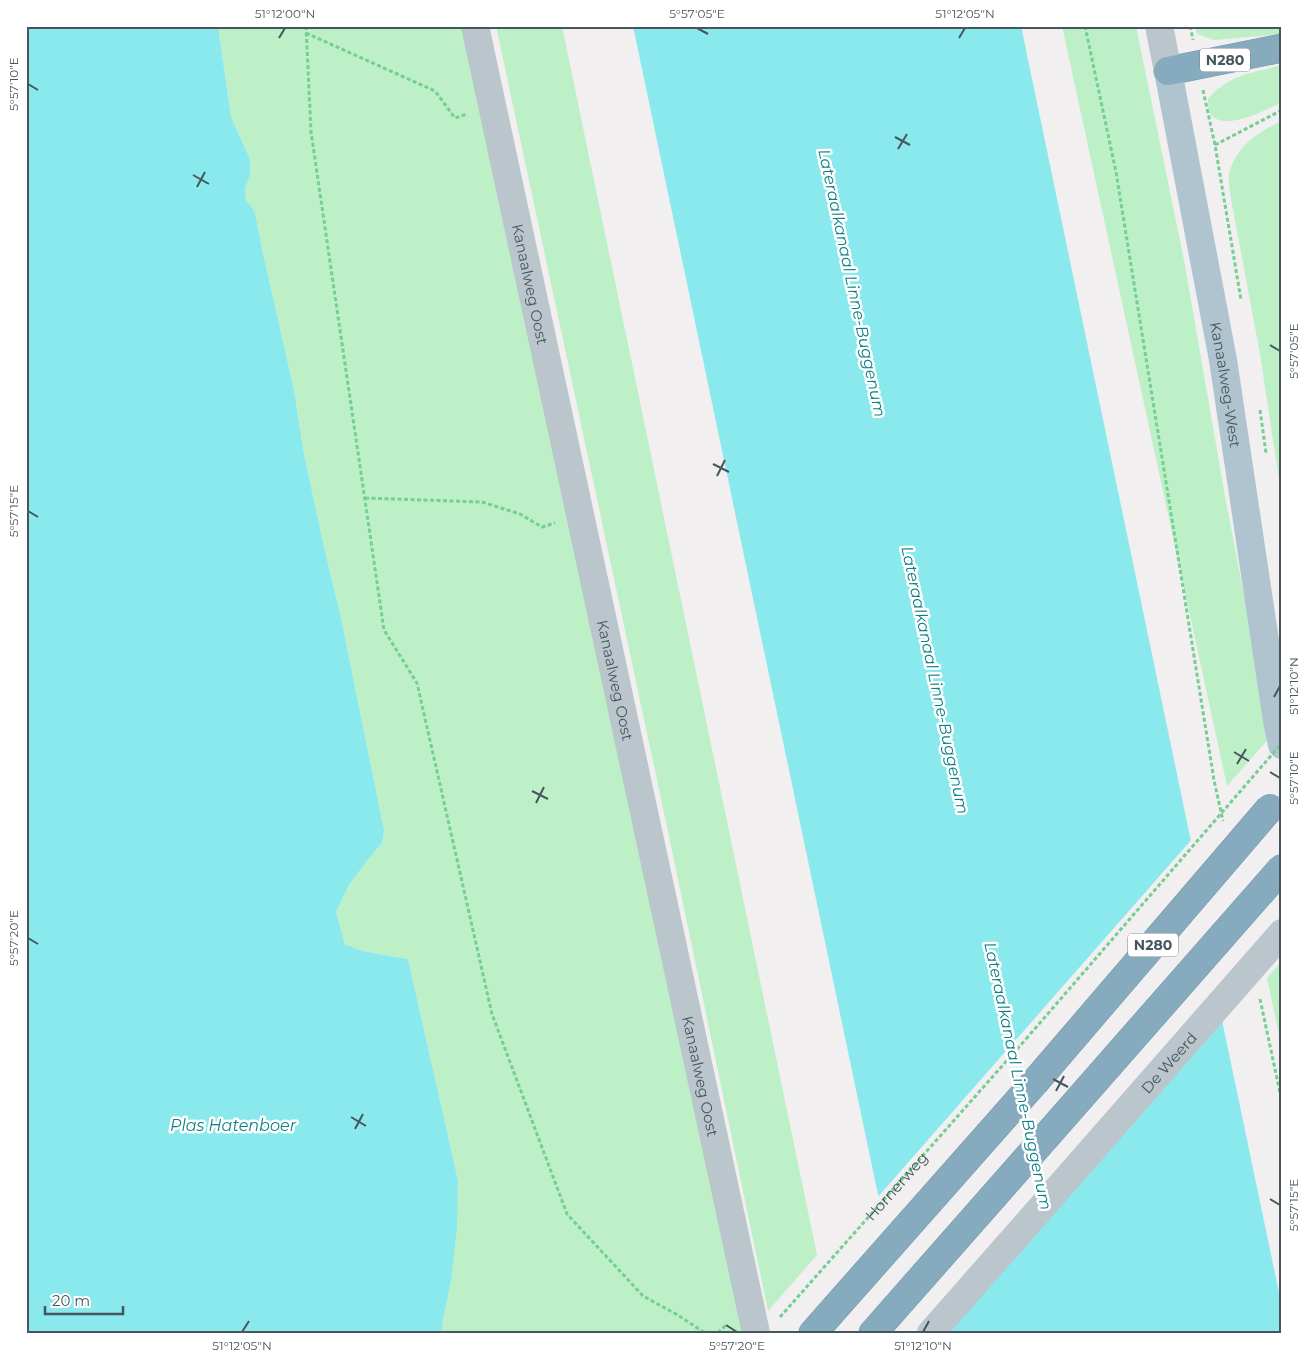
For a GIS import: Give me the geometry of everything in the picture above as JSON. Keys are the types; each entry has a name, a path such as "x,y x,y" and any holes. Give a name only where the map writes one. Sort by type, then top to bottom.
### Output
{"highway":[{"name":"N280","path":"1168,71 1282,48"},
{"name":"N280","path":"813,1333 1035,1082 1282,795"},
{"name":"N280","path":"873,1333 1282,868"}],"main road":[{"name":"Kanaalweg-West","path":"1168,71 1223,360 1282,744"}],"street":[{"name":"Kanaalweg Oost","path":"475,26 756,1333"},
{"name":"Kanaalweg-West","path":"1159,26 1168,71"},
{"name":"De Weerd","path":"931,1333 1282,933"}],"path":[{"path":"306,26 311,132 384,630 417,683 492,1014 567,1214 643,1296 705,1333"},
{"path":"1085,26 1116,172 1211,761 1224,828"},
{"path":"306,33 435,91 455,118"},
{"path":"1215,145 1282,110"},
{"path":"365,498 482,502 520,514 542,527"},
{"name":"Hornerweg","path":"779,1318 1026,1039 1282,744"},
{"path":"1258,991 1282,1102"},
{"path":"700,1330 705,1333"}],"green space":[{"path":"218,26 464,26 747,1333 442,1333 451,1281 458,1180 408,959 362,951 345,944 336,912 349,885 382,843 384,830 340,613 304,454 294,390 255,212 246,200 245,189 250,175 250,159 231,117"},
{"path":"496,26 562,26 817,1255 768,1311 670,841"},
{"path":"1062,26 1136,26 1184,260 1225,496 1271,736 1227,786"},
{"path":"1195,26 1282,26 1282,34 1214,40 1197,34"},
{"path":"1282,65 1282,102 1255,115 1232,121 1222,121 1214,118 1209,111 1208,99 1224,85 1242,76"},
{"path":"1282,121 1282,499 1260,354 1231,199 1229,175 1236,157 1242,149 1256,135"},
{"path":"1282,961 1282,1049 1267,978"}],"water":[{"name":"Plas Hatenboer","path":"26,26 218,26 231,117 250,159 250,175 245,189 246,200 255,212 294,390 304,454 340,613 384,830 382,843 349,885 336,912 345,944 362,951 408,959 458,1180 457,1228 451,1281 442,1333 26,1333"},
{"name":"Lateraalkanaal Linne-Buggenum","path":"633,26 1021,26 1222,990 1223,1025 1282,1307 1282,1333 907,1333"}],"pier":[{"path":"1193,838 1225,990 943,1333 905,1333 877,1198"}]}
